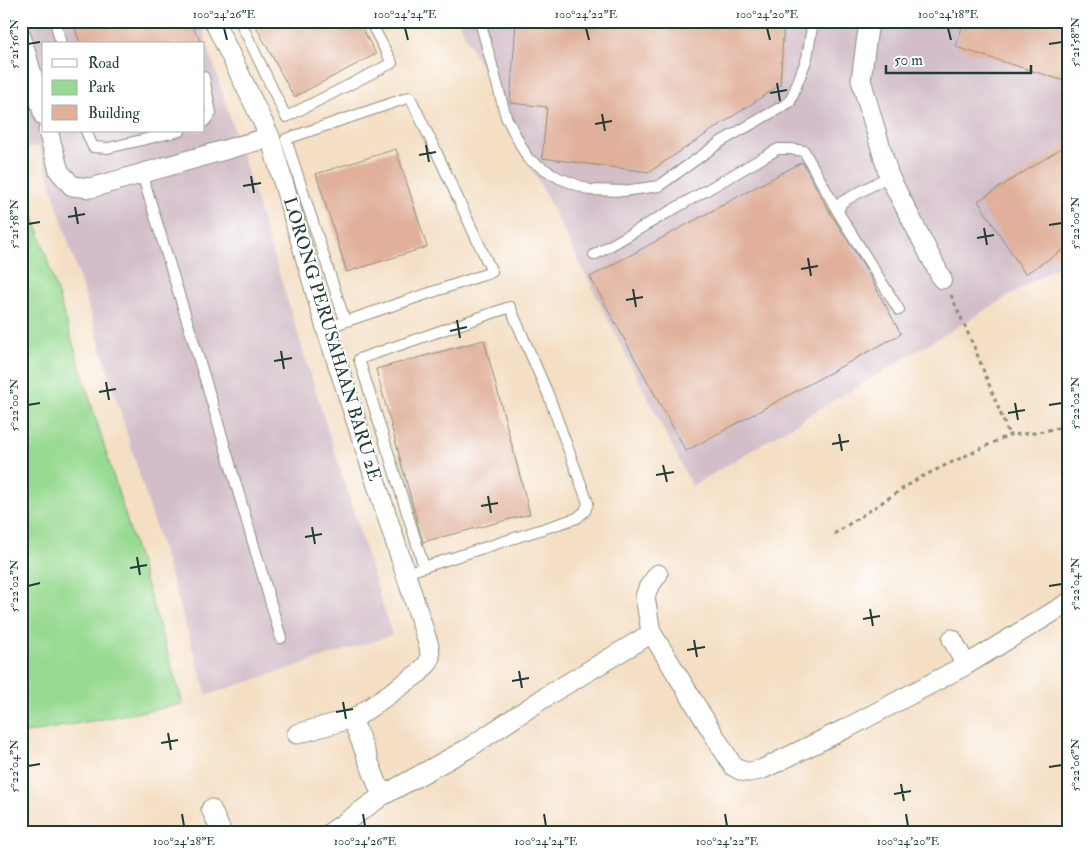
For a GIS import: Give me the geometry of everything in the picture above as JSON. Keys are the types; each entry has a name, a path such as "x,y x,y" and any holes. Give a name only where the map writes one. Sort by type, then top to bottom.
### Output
{"street":[{"name":"LORONG PERUSAHAAN BARU 2E","path":"214,21 270,137 326,328 429,646 430,657 428,663 419,672 354,720"},
{"path":"869,21 861,80 889,176 942,279"},
{"path":"21,36 26,72 42,111"},
{"path":"48,132 59,171 72,186 91,188 270,137"},
{"path":"658,574 648,588 645,597 651,632 732,766 748,773 763,769 851,726 966,665 1068,603"},
{"path":"330,833 382,796 467,749 550,694 651,632"},
{"path":"952,639 966,665"},
{"path":"297,734 346,720 354,720 382,796"},
{"path":"211,809 222,833"}],"lane":[{"path":"55,21 60,42"},
{"path":"240,21 286,117 392,63 370,21"},
{"path":"480,21 506,117 528,159 560,178 590,190 624,191 659,186 722,142 790,102 807,58 813,21"},
{"path":"205,82 211,113 205,121"},
{"path":"326,328 492,272 410,97 286,139 345,321"},
{"path":"86,132 93,147 108,148 176,132"},
{"path":"594,255 778,148 790,149 804,152 838,212 899,310"},
{"path":"142,174 209,392 281,638"},
{"path":"838,212 842,202 889,176"},
{"path":"406,573 578,518 585,511 588,503 548,394 510,307 359,359 424,567"}],"path":[{"path":"942,279 975,350 1009,435"},
{"path":"834,534 919,478 1009,435 1034,433 1058,428 1068,422"}],"shaded area":[{"path":"21,21 200,21 392,635 207,695 39,146 21,149"},
{"path":"458,21 1068,21 1068,260 692,486"}],"green space":[{"path":"21,174 183,704 21,734"}],"building":[{"path":"73,21 190,21 201,42 79,42"},
{"path":"253,21 358,21 376,54 294,97"},
{"path":"516,21 784,21 780,85 649,172 542,158 547,107 510,103"},
{"path":"964,21 1068,21 1068,82 956,47"},
{"path":"1068,144 1068,247 1025,274 978,201"},
{"path":"396,149 427,247 347,272 316,174"},
{"path":"802,162 832,216 863,264 901,334 686,451 590,277"},
{"path":"484,340 530,514 423,542 376,369"}]}
